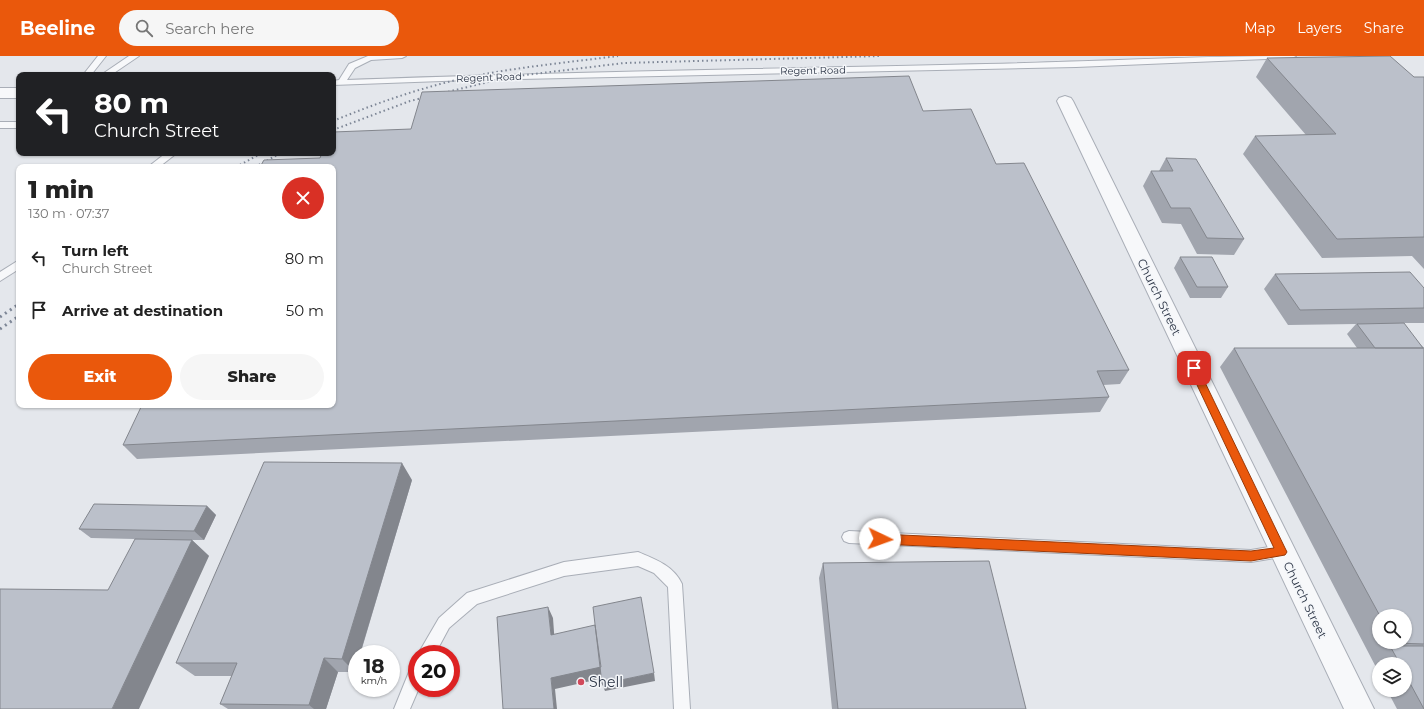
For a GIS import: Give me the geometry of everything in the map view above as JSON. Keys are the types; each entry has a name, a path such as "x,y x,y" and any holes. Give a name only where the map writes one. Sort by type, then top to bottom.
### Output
{"street":[{"path":"0,93 16,93"},
{"name":"Church Street","path":"1065,101 1281,552 1359,709"}],"lane":[{"path":"89,72 102,56"},
{"path":"110,72 135,56"},
{"path":"337,83 352,66 370,58 402,56"},
{"name":"Regent Road","path":"337,83 493,77 1076,65 1292,56"},
{"path":"0,126 16,125"},
{"path":"157,164 168,156"},
{"path":"0,277 16,266"},
{"path":"849,537 1251,556 1281,552"},
{"path":"431,645 444,623 472,598 564,569 638,559 659,568 675,584 682,709"},
{"path":"402,709 408,695"}],"building":[{"path":"1390,56 1414,77 1424,77 1424,237 1337,239 1255,136 1336,134 1267,58"},
{"path":"909,76 923,111 971,109 996,164 1024,163 1129,370 1097,371 1109,397 123,445 141,408 336,408 336,164 262,164 264,160 336,156 336,132 411,129 422,92"},
{"path":"1166,158 1196,159 1244,239 1207,238 1190,208 1171,208 1151,171 1173,171"},
{"path":"1180,257 1212,257 1228,287 1197,287"},
{"path":"1410,272 1424,288 1424,308 1300,310 1275,274"},
{"path":"1404,323 1423,348 1375,348 1357,324"},
{"path":"1234,348 1424,348 1424,644 1412,644 1412,609 1376,609"},
{"path":"264,462 402,463 342,659 324,658 309,705 220,704 237,663 176,663"},
{"path":"94,504 207,506 194,531 79,529"},
{"path":"135,539 192,540 112,709 0,709 0,589 108,590"},
{"path":"989,561 1026,709 838,709 823,563"},
{"path":"641,597 654,673 602,684 593,607"},
{"path":"548,607 551,635 595,625 601,667 551,678 554,709 503,709 497,617"},
{"path":"1412,646 1424,646 1424,709 1412,687 1412,657 1396,657 1392,649 1412,649"}],"railway":[{"path":"336,120 362,109 422,89 472,76 514,69 618,56"},
{"path":"336,129 410,101 509,77 624,63 880,56"},
{"path":"242,164 256,156"},
{"path":"261,164 275,156"},
{"path":"0,317 16,306"},
{"path":"0,329 16,318"}],"place":[{"name":"Shell","path":"581,682"}],"route":[{"path":"880,539 1251,556 1281,552 1194,368"}]}
